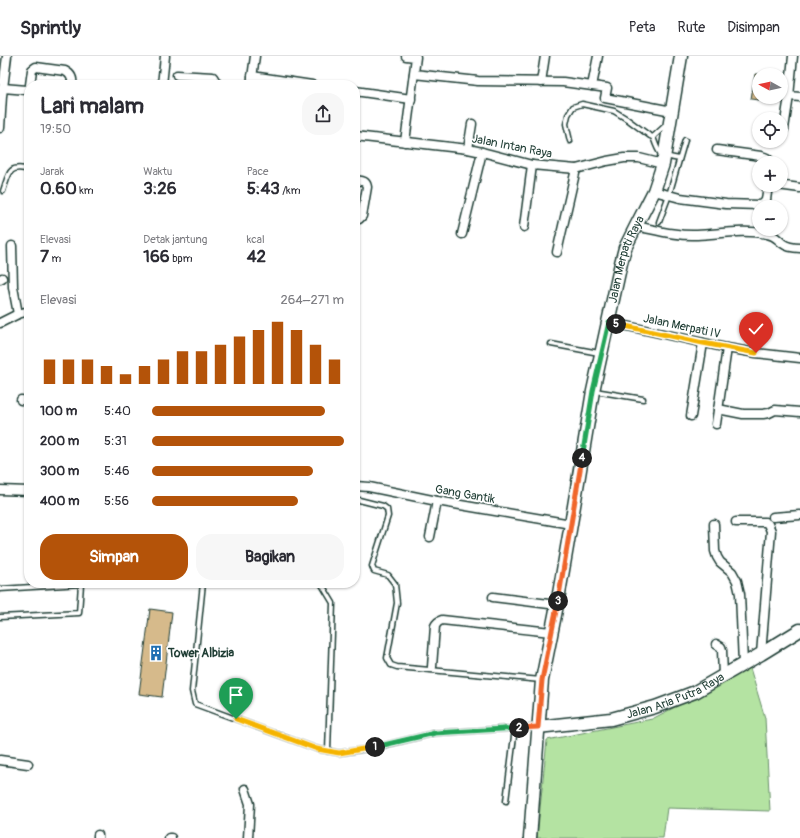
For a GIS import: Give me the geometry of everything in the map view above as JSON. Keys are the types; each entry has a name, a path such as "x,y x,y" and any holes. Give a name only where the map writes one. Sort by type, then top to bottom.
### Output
{"main road":[{"name":"Jalan Merpati Raya","path":"530,838 542,680 557,605 593,391 623,255 654,191 664,160 681,56"},
{"name":"Jalan Aria Putra Raya","path":"538,727 611,719 655,707 695,692 800,630"}],"street":[{"path":"0,128 7,56"},
{"path":"163,80 165,56"},
{"path":"252,80 255,56"},
{"path":"405,142 416,56 406,56"},
{"path":"541,82 545,56"},
{"path":"592,86 598,56"},
{"path":"787,112 793,56"},
{"path":"31,80 32,70 36,67 68,72 71,80"},
{"path":"414,74 478,81 563,82 606,88 605,98 671,116"},
{"path":"178,75 213,77 215,80"},
{"path":"3,88 24,90"},
{"path":"360,92 411,99"},
{"path":"789,96 800,97"},
{"path":"468,150 472,124"},
{"name":"Jalan Intan Raya","path":"360,137 482,152 532,165 576,169 624,158 664,160"},
{"path":"717,150 761,156"},
{"path":"462,234 482,152"},
{"path":"524,227 532,165"},
{"path":"557,252 576,169"},
{"path":"360,181 363,181 367,187 362,216 360,218"},
{"path":"788,186 800,188"},
{"path":"654,191 693,200 726,204 759,205 764,203 766,192"},
{"path":"636,226 675,234 696,235 734,232 768,234 776,237 787,246 800,248"},
{"path":"12,246 13,287 18,314"},
{"path":"0,323 24,312"},
{"name":"Jalan Merpati IV","path":"609,322 727,348 800,358"},
{"path":"691,416 703,343"},
{"path":"716,424 727,348"},
{"path":"718,409 743,414 763,414 775,410 800,412"},
{"name":"Gang Gantik","path":"360,486 571,524"},
{"path":"0,490 24,491"},
{"path":"430,537 437,501"},
{"path":"773,517 800,515"},
{"path":"736,522 764,522 768,524 771,531 761,654"},
{"path":"714,524 715,551 717,557 720,562 732,572 737,581 740,594 743,664"},
{"path":"493,597 557,605"},
{"path":"432,667 435,626 436,623 442,620 551,632"},
{"path":"716,644 722,650 723,676"},
{"path":"0,760 28,764"},
{"path":"245,789 250,804 248,838"}],"lane":[{"path":"570,141 566,124 568,115 574,107 582,104 614,111 627,118 650,136 654,137"},
{"path":"654,137 671,116"},
{"path":"654,137 658,150 664,160 679,159"},
{"path":"659,222 669,195 685,140"},
{"path":"3,191 12,170 15,168 24,169"},
{"path":"552,344 602,353"},
{"path":"593,391 643,399"},
{"path":"360,500 383,506 388,510 388,516 372,566 374,571 388,575 395,584 397,603 387,658 391,665 397,667 542,680"},
{"path":"0,589 24,588"},
{"path":"0,616 79,613 81,588"},
{"path":"202,588 192,691 195,704 317,749 339,753 374,748 435,733 538,727"},
{"path":"324,588 333,603 334,612 328,751"},
{"path":"506,801 515,728"}],"green space":[{"path":"750,668 765,718 770,811 667,808 663,838 537,838 547,740 652,719"}],"building":[{"name":"Tower Albizia","path":"150,609 172,612 162,697 139,694"}],"place":[{"name":"Tower Albizia","path":"156,653"}],"route":[{"path":"236,719 317,749 339,753 374,748 435,733 538,727 542,680 557,605 593,391 609,322 756,353"}]}
